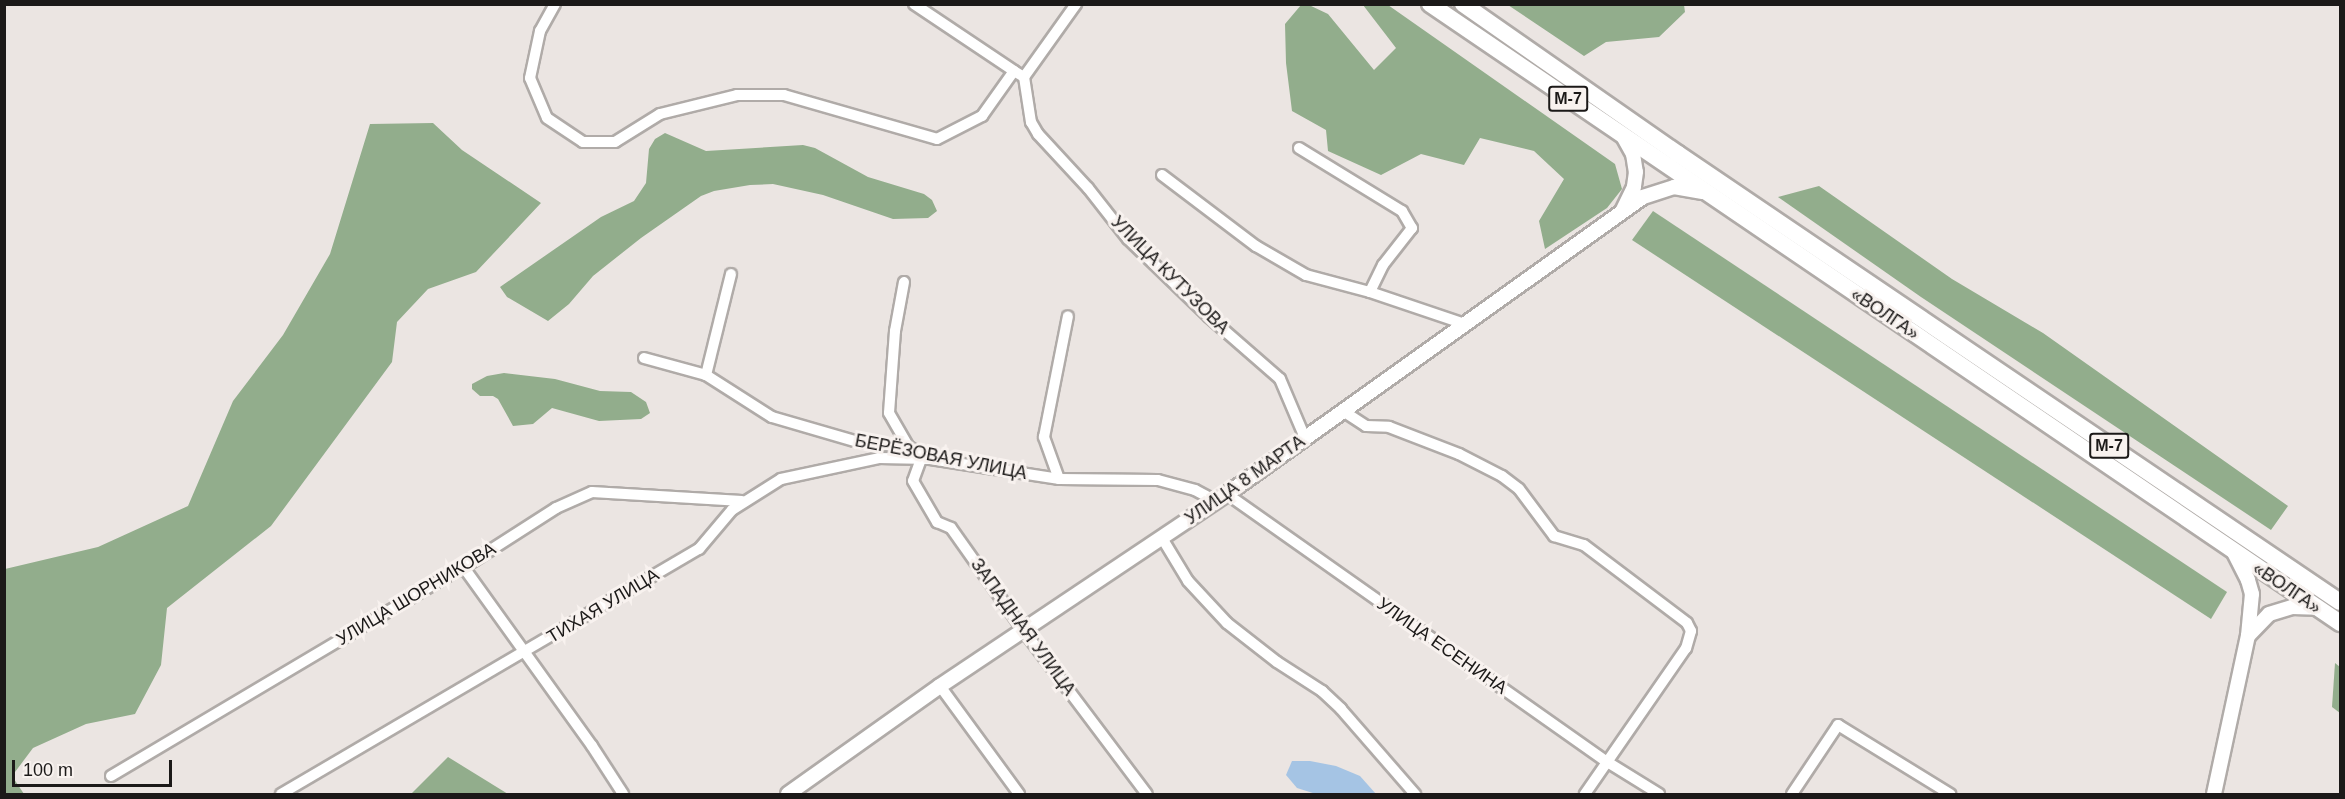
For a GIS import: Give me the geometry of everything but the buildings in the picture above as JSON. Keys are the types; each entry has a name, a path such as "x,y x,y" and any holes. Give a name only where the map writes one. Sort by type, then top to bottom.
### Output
{"highway":[{"name":"«ВОЛГА»","path":"1430,4 2340,623"},
{"name":"«ВОЛГА»","path":"1464,4 1678,154 2340,602"}],"main road":[{"path":"1622,212 1634,187 1636,172 1633,154 1623,136"},
{"name":"УЛИЦА 8 МАРТА","path":"788,795 940,686 1221,497 1643,197 1674,187 1689,187 1706,193"},
{"path":"2214,795 2248,636 2252,594 2248,580 2233,551"},
{"path":"2248,636 2269,614 2292,607 2317,608"}],"street":[{"path":"555,4 540,30 530,78 547,118 583,142 615,142 660,114 737,95 784,95 937,139 982,116 1076,4"},
{"path":"915,4 1019,74"},
{"name":"УЛИЦА КУТУЗОВА","path":"1019,74 1031,122 1038,134 1088,188 1128,239 1209,317 1280,379 1305,438"},
{"path":"1299,148 1402,211 1412,228 1383,266 1370,292"},
{"path":"1162,175 1256,246 1306,275 1370,292 1465,324"},
{"path":"706,375 731,274"},
{"path":"904,282 895,331 889,413 909,447"},
{"path":"1059,478 1044,437 1068,315"},
{"name":"БЕРЁЗОВАЯ УЛИЦА","path":"644,358 706,375 772,417 858,442 909,447 926,459 1059,478 1158,480 1221,497"},
{"path":"1343,411 1366,426 1389,427 1459,453 1502,476 1519,489 1554,536 1584,545 1687,623 1691,631 1686,648 1586,795"},
{"name":"ТИХАЯ УЛИЦА","path":"281,795 699,549 742,501 781,479 826,467 879,458 926,459"},
{"name":"ЗАПАДНАЯ УЛИЦА","path":"926,459 913,481 937,522 951,528 1024,631 1147,795"},
{"name":"УЛИЦА ШОРНИКОВА","path":"111,776 472,562 556,508 592,492 742,501"},
{"name":"УЛИЦА ЕСЕНИНА","path":"1221,497 1659,795"},
{"path":"1162,538 1188,580 1227,623 1277,662 1328,697 1415,795"},
{"path":"462,566 592,746 622,795"},
{"path":"940,686 1019,795"},
{"path":"1792,795 1838,725 1950,795"}],"green space":[{"path":"1301,5 1309,5 1328,14 1374,70 1396,48 1363,5 1388,5 1615,164 1622,189 1607,208 1545,249 1539,221 1564,179 1534,151 1480,138 1464,165 1421,154 1381,175 1328,151 1326,130 1292,111 1286,63 1285,24"},
{"path":"1508,5 1684,5 1685,12 1659,37 1606,42 1584,56"},
{"path":"433,123 462,150 541,203 476,272 428,289 397,322 392,362 271,526 167,608 161,665 135,714 86,724 33,748 12,776 24,794 5,794 5,569 98,547 188,506 233,401 283,335 330,254 370,124"},
{"path":"665,133 706,151 803,145 815,148 868,177 924,194 932,200 937,211 928,218 893,219 823,195 773,184 714,191 701,196 641,238 593,276 569,304 548,321 507,297 500,287 601,217 634,201 646,183 649,149 655,139"},
{"path":"1819,186 1952,279 2043,333 2288,506 2271,530 1921,297 1778,197"},
{"path":"1653,211 2227,592 2211,619 1632,240"},
{"path":"504,373 555,379 600,391 631,392 646,402 650,413 641,419 599,421 552,408 533,424 513,426 498,399 493,396 480,396 472,389 472,384 487,376"},
{"path":"2335,663 2340,667 2340,713 2332,707"},
{"path":"448,757 508,794 411,794"}],"water":[{"path":"1292,761 1310,761 1336,766 1360,776 1376,794 1316,794 1297,788 1286,775"}]}
